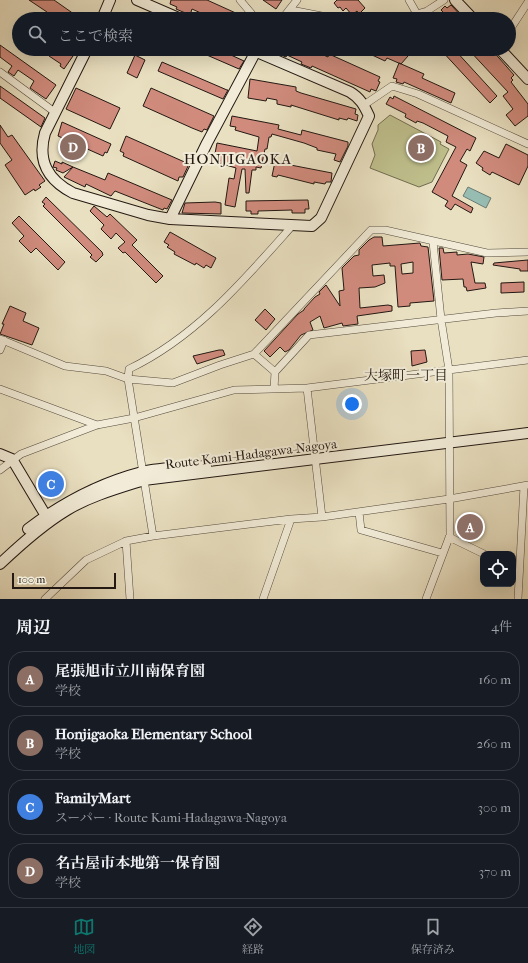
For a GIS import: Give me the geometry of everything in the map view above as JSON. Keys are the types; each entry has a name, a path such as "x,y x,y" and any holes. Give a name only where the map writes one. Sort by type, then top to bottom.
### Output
{"street":[{"path":"105,12 110,0"},
{"path":"137,0 165,12"},
{"path":"240,0 250,12"},
{"path":"297,0 291,10 301,12"},
{"path":"409,0 416,12"},
{"path":"424,12 444,0"},
{"path":"455,0 466,12"},
{"path":"516,20 528,2"},
{"path":"84,56 45,133 42,145 42,156 46,169 63,188 73,193 148,215 170,219 312,226 322,218 369,116 358,96 269,56"},
{"path":"170,219 252,56"},
{"path":"507,56 527,76"},
{"path":"0,72 56,113"},
{"path":"364,105 392,86 418,94 528,144"},
{"path":"153,536 128,379 129,369 182,336 221,305 292,226"},
{"path":"0,350 2,340 65,366 106,371 128,379 173,383 254,354 371,230 385,230 433,242 487,252 528,252"},
{"path":"426,599 449,537 449,370 441,320 433,242"},
{"path":"274,389 275,372 309,335 441,320 496,312 528,311"},
{"path":"254,354 275,372"},
{"path":"0,470 12,459 21,454 97,425 134,418 234,390 307,388 528,360"},
{"path":"307,388 322,517"},
{"path":"0,389 97,425"},
{"name":"Route Kami-Hadagawa-Nagoya","path":"0,555 46,516 80,496 144,476 449,440 528,427"},
{"name":"Route Kami-Hadagawa-Nagoya","path":"449,440 528,433"},
{"path":"0,454 12,459 46,516"},
{"name":"Route Kami-Hadagawa-Nagoya","path":"0,564 28,538 68,510 144,476"},
{"path":"45,599 86,560 126,541 153,536 359,512 449,499 526,485 516,570 518,599"},
{"path":"359,512 361,530 442,553"},
{"path":"264,599 291,519"},
{"path":"449,537 480,552"},
{"path":"126,541 130,599"}],"green space":[{"path":"390,115 441,142 440,144 449,149 432,182 419,187 370,168 375,155 372,144 378,130 378,125"}],"water":[{"path":"468,187 491,198 486,208 463,196"}],"building":[{"path":"29,0 54,0 71,12 47,12"},
{"path":"171,0 207,0 234,12 199,12 192,9 191,12 183,12 170,4"},
{"path":"263,0 282,0 276,9"},
{"path":"337,0 358,0 365,8 361,12 349,12 346,8 343,11 334,3"},
{"path":"451,5 458,12 443,12 441,10 445,6 447,8"},
{"path":"0,45 12,54 12,56 15,56 56,85 46,99 30,88 34,81 18,70 14,76 8,72 12,66 0,57"},
{"path":"49,56 73,56 64,69 60,66 61,64"},
{"path":"135,56 145,60 137,78 127,73"},
{"path":"209,56 233,56 244,61 239,69"},
{"path":"289,56 333,56 380,77 378,81 380,82 376,91 371,89 370,92 312,66 311,68 301,64 302,62"},
{"path":"374,56 408,56 401,64 387,58 385,61"},
{"path":"446,56 460,56 497,96 490,103"},
{"path":"475,56 497,56 514,75 511,78 513,80 511,82 528,104 528,116 515,126 506,115 513,109 503,96 508,92"},
{"path":"162,62 228,90 223,99 158,71"},
{"path":"399,63 424,74 422,78 455,93 451,103 404,82 403,84 396,82 397,79 393,78"},
{"path":"250,79 296,87 296,91 301,93 356,109 355,114 358,115 357,121 348,118 347,120 339,118 339,120 291,105 291,107 277,104 277,100 267,98 266,101 248,98"},
{"path":"0,86 45,118 41,127 0,98"},
{"path":"76,88 120,108 110,129 66,109"},
{"path":"151,88 214,116 207,130 204,129 202,132 143,106"},
{"path":"394,96 476,138 470,151 467,149 460,161 467,165 452,196 473,208 471,213 455,204 451,210 445,206 448,201 432,192 456,147 446,142 448,136 423,123 417,121 416,123 405,117 406,114 386,104 390,97 393,99"},
{"path":"232,116 279,125 278,129 301,135 302,130 348,142 348,146 340,162 334,160 336,154 317,150 317,148 304,143 272,134 271,137 269,137 267,149 265,149 261,168 256,167 256,170 252,170 249,193 246,193 245,169 242,169 235,207 225,205 229,178 234,179 236,168 219,163 220,160 214,159 217,143 257,151 259,137 235,130 236,127 230,126"},
{"path":"62,122 111,144 107,153 105,152 103,156 58,136"},
{"path":"0,125 8,137 12,135 45,181 39,185 41,187 35,191 34,189 25,195 5,165 12,160 0,143"},
{"path":"126,136 189,164 183,177 179,177 178,181 123,156 124,153 120,151"},
{"path":"506,144 528,155 528,166 519,185 492,172 490,175 482,170 483,168 476,163 484,151 499,158"},
{"path":"55,161 62,164 62,162 73,167 63,173 56,170 57,168 53,167"},
{"path":"275,162 332,173 331,182 326,182 325,184 314,182 314,184 278,175 277,177 272,176"},
{"path":"73,167 105,180 108,173 172,200 167,209 164,208 163,210 115,191 111,196 86,184 85,187 64,177"},
{"path":"46,197 102,252 103,255 96,262 90,257 92,255 43,206 45,204 42,202"},
{"path":"308,200 309,209 305,209 305,213 292,213 292,210 258,211 258,214 251,214 251,211 246,211 246,201"},
{"path":"185,203 221,203 221,214 182,213"},
{"path":"94,206 107,217 110,214 137,240 132,245 163,276 156,283 125,252 123,253 118,248 125,242 116,233 111,239 101,229 104,225 90,211"},
{"path":"19,216 65,262 58,270 36,248 31,253 19,241 24,236 12,223"},
{"path":"170,232 216,258 211,268 206,265 204,268 196,263 195,265 174,254 175,252 167,247 169,245 164,242"},
{"path":"374,237 382,237 383,246 420,243 421,246 428,247 434,301 410,303 410,306 398,307 395,266 390,266 390,263 372,265 373,276 384,275 385,283 375,287 359,288 360,308 388,305 392,306 392,311 357,316 358,324 343,326 342,323 324,328 320,316 310,322 313,330 301,335 289,350 285,352 280,347 270,357 264,351 298,314 320,294 319,292 326,285 340,306 339,291 344,290 342,268 354,256 359,255 359,250","holes":["413,262 413,273 402,274 401,264"]},
{"path":"439,248 443,248 444,253 457,252 457,255 468,254 484,257 483,264 471,262 475,283 485,283 486,288 467,291 466,287 464,287 463,279 442,280"},
{"path":"528,260 528,271 520,271 520,269 493,265 494,263"},
{"path":"524,282 524,292 501,293 501,283"},
{"path":"10,306 26,313 23,321 39,328 32,345 0,334 4,324 2,324"},
{"path":"265,309 275,319 266,330 255,320"},
{"path":"223,350 225,355 197,364 193,356"},
{"path":"425,350 427,362 412,366 411,351"}],"place":[{"name":"名古屋市本地第一保育園","path":"73,147"},
{"name":"Honjigaoka Elementary School","path":"421,148"},
{"name":"FamilyMart","path":"51,484"},
{"name":"尾張旭市立川南保育園","path":"470,527"}],"district":[{"name":"HONJIGAOKA","path":"238,159"},
{"name":"大塚町一丁目","path":"406,375"}]}
